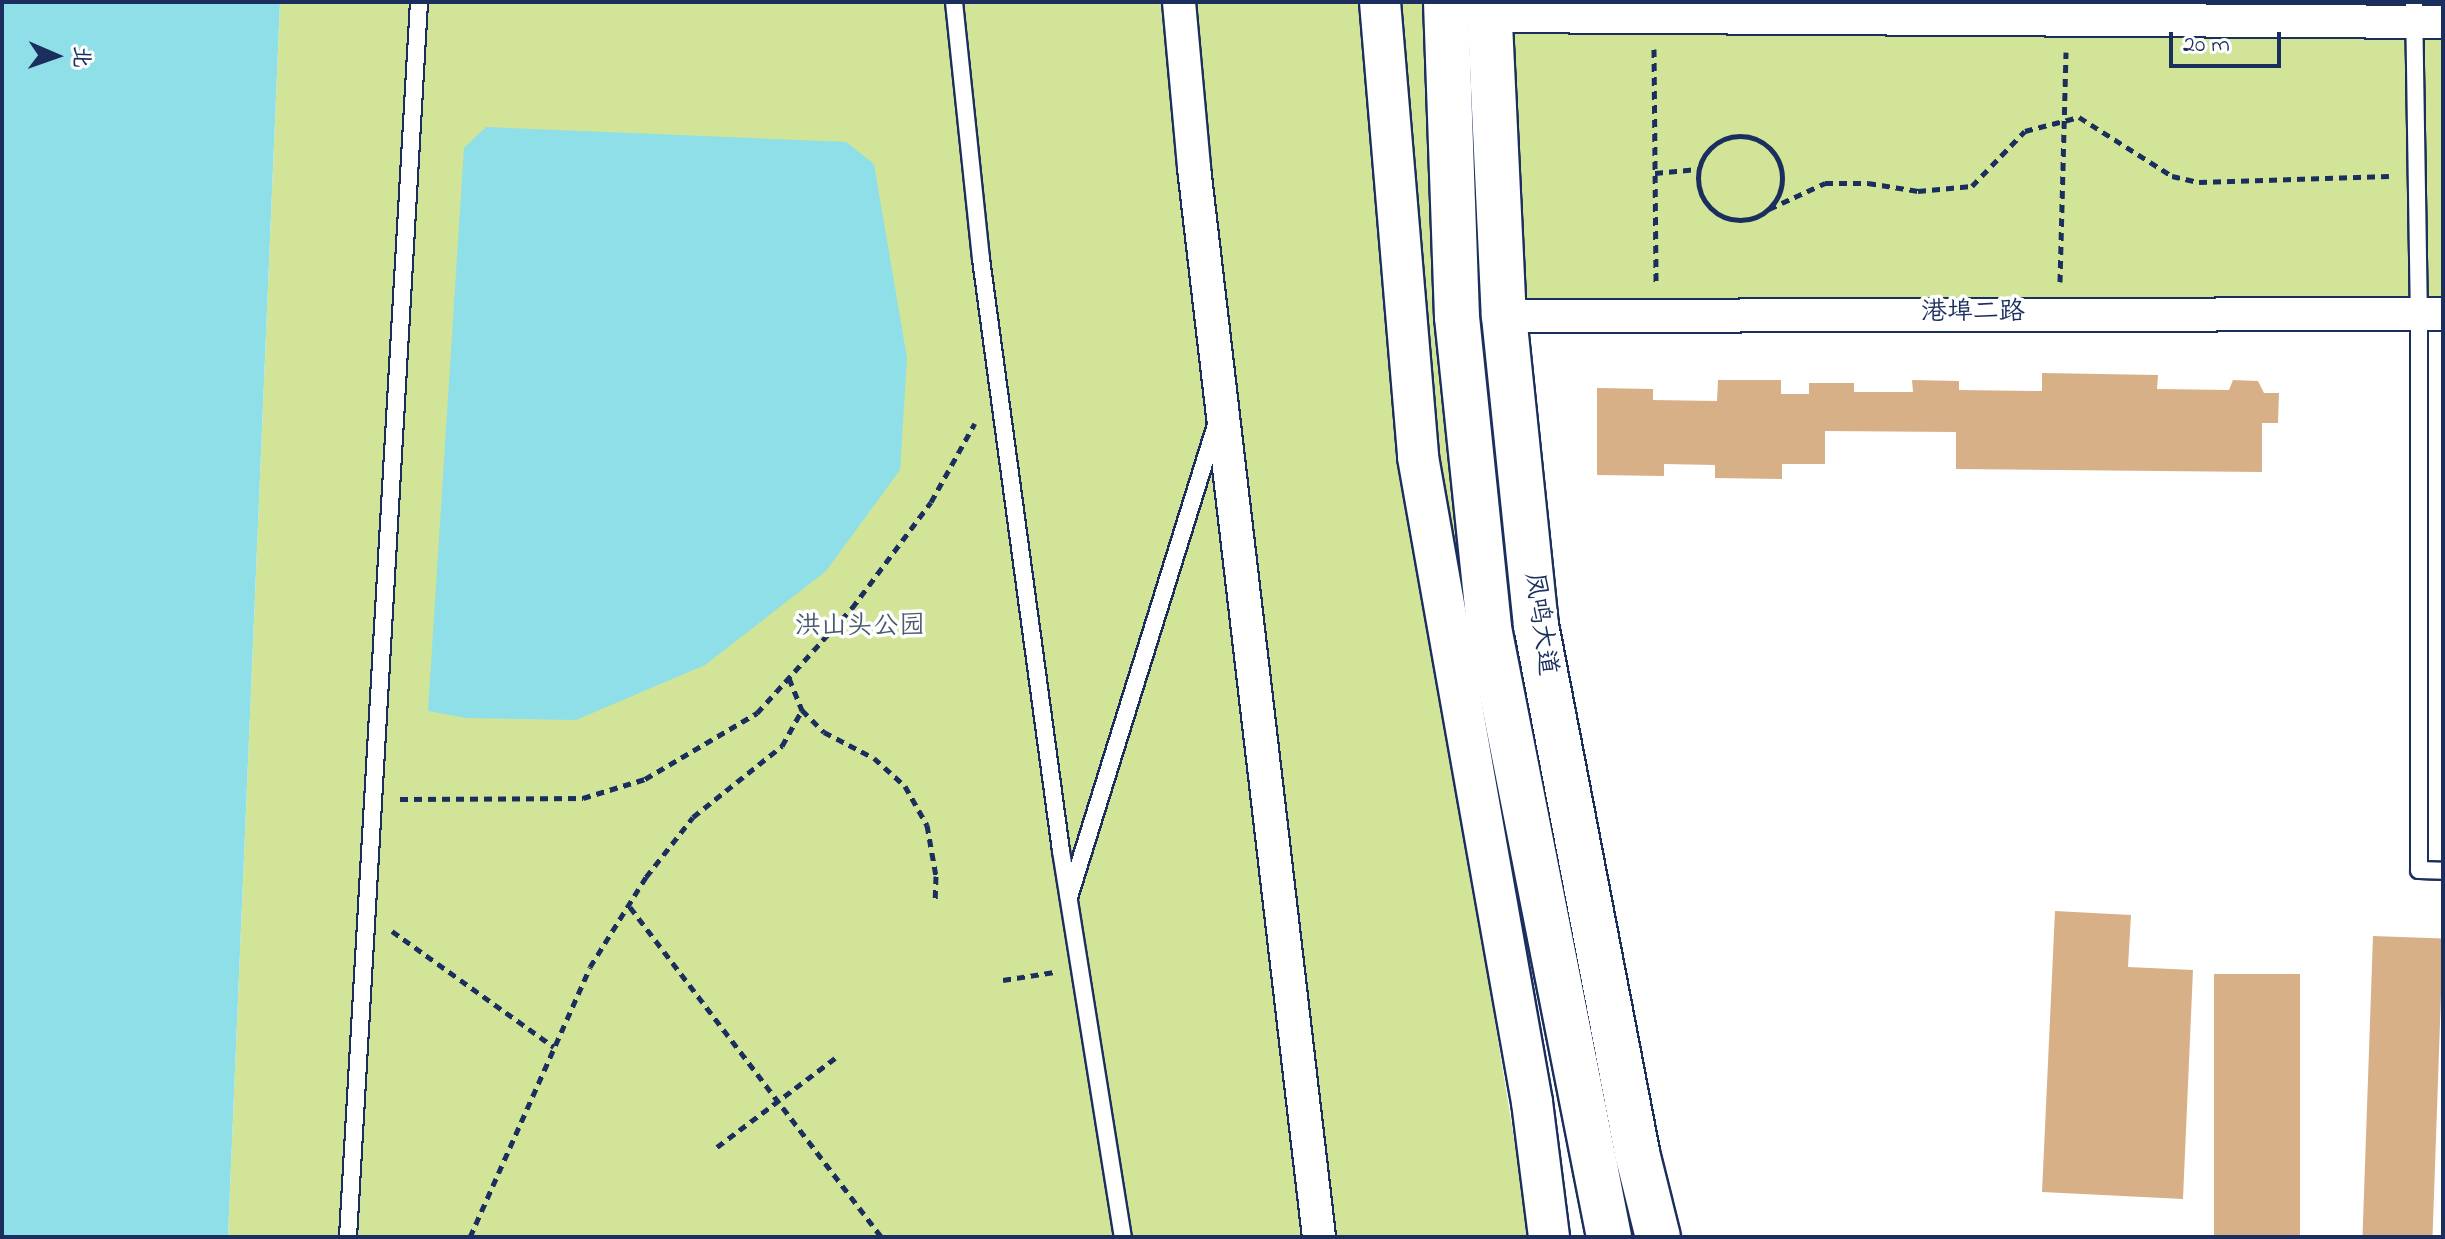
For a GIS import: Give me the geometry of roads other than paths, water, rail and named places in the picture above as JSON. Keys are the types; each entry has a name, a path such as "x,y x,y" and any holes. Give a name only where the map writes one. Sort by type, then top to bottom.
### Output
{"main road":[{"name":"凤鸣大道","path":"1446,2 1457,317 1489,628 1609,1237"},
{"name":"凤鸣大道","path":"1489,9 1504,316 1536,625 1638,1157 1658,1237"}],"street":[{"path":"1179,2 1222,405 1319,1237"},
{"path":"1380,2 1418,457 1532,1102 1549,1237"},
{"path":"1489,9 1653,16 1893,10 2068,20 2424,16"},
{"name":"港埠二路","path":"1504,316 2431,314"}],"lane":[{"path":"348,1237 419,2"},
{"path":"954,2 965,124 997,384 1068,900 1123,1237"},
{"path":"2424,16 2431,314 2419,870 2443,871"},
{"path":"1068,900 1222,405"}],"water":[{"path":"2,2 280,2 228,1237 2,1237"},
{"path":"486,127 846,142 874,164 907,358 900,470 826,571 705,665 576,720 466,718 428,711 464,148"}],"park label":[{"name":"洪山头公园","path":"860,628"}]}
